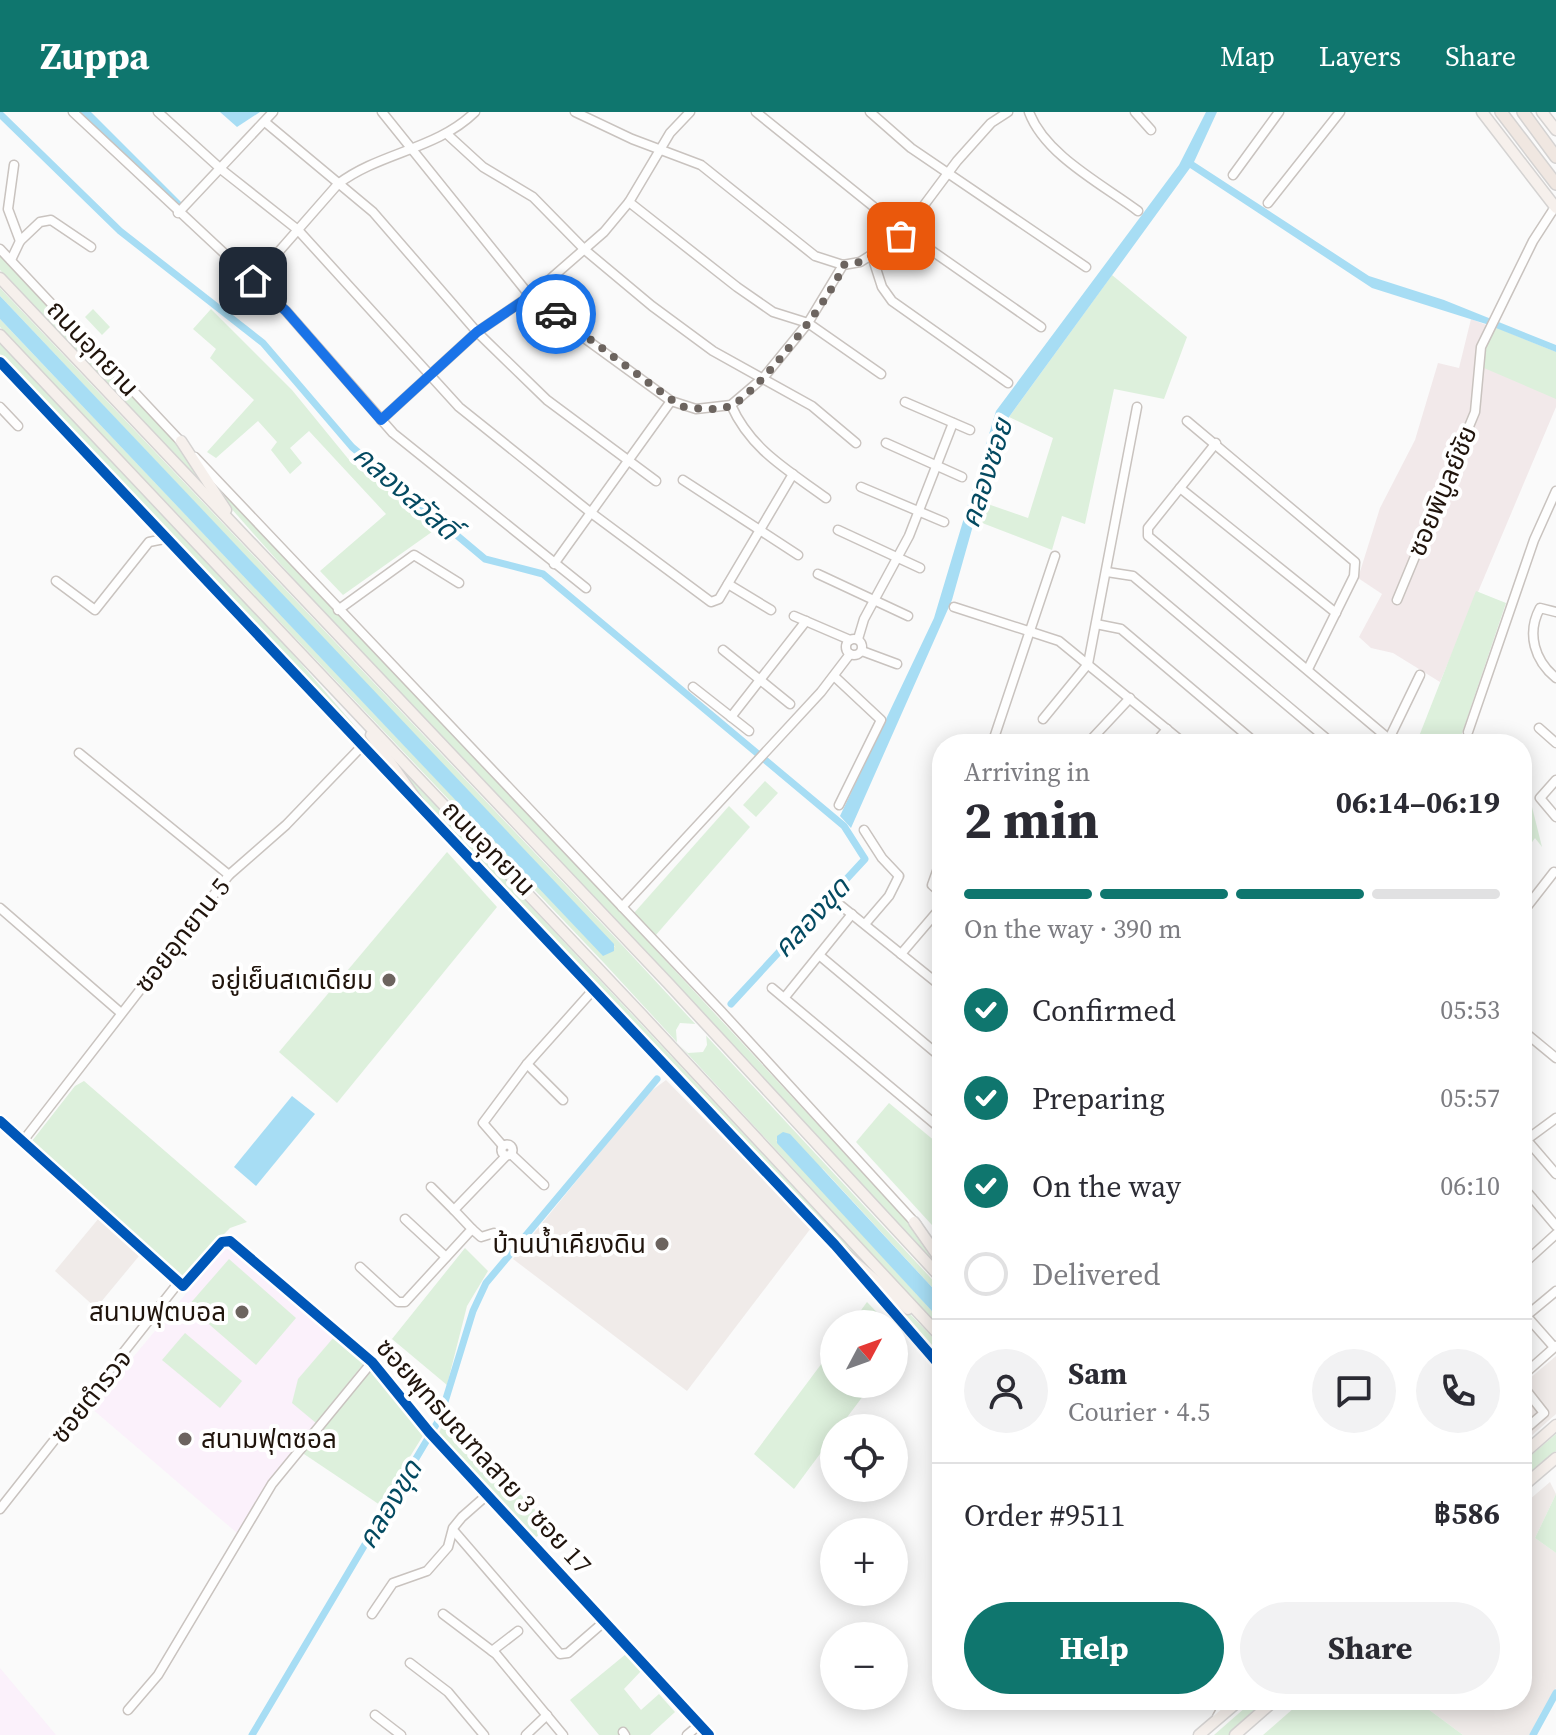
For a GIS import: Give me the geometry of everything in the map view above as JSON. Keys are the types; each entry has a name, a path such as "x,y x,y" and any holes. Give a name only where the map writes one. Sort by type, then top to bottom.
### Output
{"highway":[{"path":"1501,112 1556,184"},
{"path":"1523,112 1556,157"}],"main road":[{"path":"1482,112 1556,208"},
{"path":"1542,112 1556,130"},
{"name":"ถนนอุทยาน","path":"0,278 751,1071 932,1268"},
{"name":"ถนนอุทยาน","path":"0,335 726,1104 932,1327"},
{"path":"181,441 242,533"},
{"path":"363,720 425,812"},
{"path":"914,1222 932,1248"},
{"path":"835,1245 932,1329"},
{"path":"1532,1446 1556,1425"},
{"path":"1532,1478 1556,1458"},
{"path":"1202,1732 1228,1710"},
{"path":"1235,1735 1264,1710"}],"street":[{"path":"73,112 286,311 381,420 586,588"},
{"path":"158,112 222,170 298,230 459,407 590,512 711,602 719,599 793,474"},
{"path":"178,213 222,170 273,112"},
{"path":"382,112 532,295 576,332 671,401 696,409 731,405 764,377 808,323 843,265"},
{"path":"253,281 338,184 370,162 448,135 475,112"},
{"path":"575,112 699,164 815,256 843,265 872,256 905,232 948,173 1002,113"},
{"path":"381,420 477,332 532,295 585,250 629,202 659,149 690,112"},
{"path":"756,112 905,232 1041,327"},
{"path":"870,112 911,148 1086,267"},
{"path":"1029,112 1036,128 1056,149 1138,211"},
{"path":"1135,112 1151,130"},
{"path":"1233,175 1279,112"},
{"path":"1268,203 1340,112"},
{"path":"265,122 382,221 477,332 547,400 656,481"},
{"path":"448,135 483,167 533,197 585,250 713,351 812,406 856,443"},
{"path":"14,165 8,209 20,241"},
{"path":"629,202 773,312 808,323 881,374"},
{"name":"ซอยพิบูลย์ชัย","path":"1397,600 1475,412 1479,355 1487,332 1556,208"},
{"path":"11,260 20,241 40,222 51,220 91,247"},
{"name":"ถนนอุทยาน","path":"0,249 338,610 764,1056 932,1241"},
{"path":"872,256 882,287 892,301 1008,383"},
{"name":"ถนนอุทยาน","path":"0,362 164,539 835,1245 932,1357"},
{"path":"554,564 671,401"},
{"path":"905,402 970,430"},
{"path":"731,405 741,428 758,448 826,498"},
{"path":"0,407 18,426"},
{"path":"1043,719 1088,664 1137,407"},
{"path":"1187,421 1355,562 1354,576 1308,669"},
{"path":"850,654 846,647 854,639 898,559 953,423"},
{"path":"886,443 962,477"},
{"path":"1216,443 1146,533 1308,669 1378,734"},
{"path":"683,480 798,555"},
{"path":"861,487 944,522"},
{"path":"1180,488 1336,613"},
{"path":"1468,732 1534,540 1556,491"},
{"path":"838,530 920,568"},
{"path":"56,581 95,610 149,542 164,539"},
{"path":"338,610 414,555 459,583"},
{"path":"995,734 1055,556"},
{"path":"1107,572 1133,576 1321,734"},
{"path":"818,574 908,616"},
{"path":"728,584 771,610"},
{"path":"954,607 1059,641 1173,734"},
{"path":"1556,612 1540,608 1534,648 1542,666 1556,678"},
{"path":"794,616 854,639 862,651"},
{"path":"731,717 806,621"},
{"path":"1096,624 1121,629 1245,734"},
{"path":"723,650 790,704"},
{"path":"622,907 782,734 850,654 862,651 897,664"},
{"path":"1391,734 1420,675"},
{"path":"834,676 881,720 839,805"},
{"path":"693,687 749,731"},
{"path":"1096,734 1130,698"},
{"path":"1539,728 1556,743"},
{"path":"1163,734 1167,729"},
{"name":"ซอยอุทยาน 5","path":"23,1141 229,875 286,825 362,746"},
{"path":"79,753 229,875"},
{"path":"1556,780 1540,798 1556,817"},
{"path":"864,830 882,858 899,876 889,896 865,924"},
{"path":"1532,900 1554,872"},
{"path":"834,900 932,978"},
{"path":"1,911 121,1013"},
{"path":"785,997 852,914"},
{"path":"901,954 932,918"},
{"path":"819,955 932,1050"},
{"path":"772,988 932,1122"},
{"path":"544,1185 506,1152 483,1123 527,1064 594,989"},
{"path":"1532,1038 1556,1058"},
{"path":"527,1064 563,1100"},
{"path":"1532,1135 1556,1117"},
{"path":"0,1121 179,1282"},
{"path":"1532,1149 1556,1174"},
{"path":"454,1210 506,1152"},
{"path":"431,1187 481,1237 494,1233"},
{"path":"1532,1198 1556,1226"},
{"path":"405,1219 446,1257"},
{"path":"360,1267 401,1304 472,1229"},
{"path":"1532,1256 1556,1234"},
{"name":"ซอยพุทธมณฑลสาย 3 ซอย 17","path":"179,1282 183,1286 222,1242 230,1241 372,1362 429,1432 709,1735"},
{"name":"ซอยตำรวจ","path":"0,1509 179,1282"},
{"path":"1532,1308 1556,1291"},
{"path":"1532,1323 1555,1347 1532,1367"},
{"path":"128,1710 158,1675 272,1484 372,1362"},
{"path":"1532,1398 1544,1413 1532,1423"},
{"path":"372,1614 393,1583 427,1571 448,1547 462,1517 487,1495"},
{"path":"454,1531 560,1654 568,1653 605,1621"},
{"path":"443,1614 492,1651 563,1735"},
{"path":"492,1651 518,1631"},
{"path":"410,1663 448,1692 484,1735"},
{"path":"1202,1732 1218,1710"},
{"path":"375,1715 401,1735"},
{"path":"526,1735 547,1715"},
{"path":"687,1735 699,1725"}],"shaded area":[{"path":"1471,319 1556,352 1556,407 1440,682 1393,653 1371,648 1359,637 1382,594 1358,578 1380,508 1415,440 1438,363 1459,368"},
{"name":"บ้านน้ำเคียงดิน","path":"666,1080 811,1228 687,1391 513,1259 647,1094"},
{"path":"99,1218 139,1256 96,1308 55,1271"},
{"path":"227,1244 364,1363 270,1479 237,1533 91,1408"},
{"path":"1556,1356 1556,1414 1532,1435 1532,1376"},
{"path":"1550,1482 1556,1494 1535,1538 1556,1553 1556,1688 1530,1735 1463,1735 1429,1710 1532,1710 1532,1497"},
{"path":"0,1668 56,1735 0,1735"}],"green space":[{"path":"0,254 177,444 205,482 202,484 0,270"},
{"path":"1112,275 1187,337 1164,399 1114,389 1085,524 1062,516 1052,550 977,521 982,502 1028,518 1053,438 1009,417"},
{"path":"0,288 623,946 932,1279 932,1287 823,1169 776,1140 932,1311 932,1319 604,963 0,327 0,319 507,854 616,948 0,296"},
{"path":"93,309 110,327 102,335 85,317"},
{"path":"211,309 292,390 350,461 436,529 343,595 320,571 386,514 309,431 290,448 302,463 290,474 271,450 277,442 258,421 216,458 207,452 254,400 210,358 216,349 193,329"},
{"path":"1495,327 1556,352 1556,399 1484,368 1483,355"},
{"path":"0,342 284,644 387,763 385,765 0,357"},
{"path":"210,479 615,906 911,1225 932,1253 932,1262 316,604 229,506"},
{"path":"1476,591 1506,603 1462,734 1420,734"},
{"path":"394,760 885,1285 853,1259 776,1182 425,807"},
{"path":"765,781 778,793 756,817 743,805"},
{"path":"729,806 750,827 655,936 634,913"},
{"path":"1532,807 1542,847 1535,838 1532,842"},
{"name":"อยู่เย็นสเตเดียม","path":"447,852 497,907 337,1103 279,1052"},
{"path":"84,1081 247,1222 230,1228 182,1277 32,1141 75,1086"},
{"path":"889,1103 932,1139 932,1225 856,1142"},
{"path":"465,1248 488,1271 467,1306 447,1385 392,1339"},
{"name":"สนามฟุตบอล","path":"229,1259 296,1318 256,1365 188,1306"},
{"path":"880,1292 905,1310 896,1310"},
{"path":"867,1302 875,1310 861,1310"},
{"path":"908,1312 932,1337 932,1351 908,1324"},
{"path":"185,1333 242,1381 220,1408 162,1360"},
{"path":"334,1337 364,1363 316,1423 292,1403 298,1379"},
{"path":"820,1366 820,1398 862,1398 850,1414 820,1414 820,1454 794,1489 754,1454"},
{"path":"371,1369 424,1434 380,1505 301,1452"},
{"path":"446,1417 550,1525 533,1540 438,1435"},
{"path":"1556,1434 1556,1451 1532,1472 1532,1454"},
{"path":"1556,1494 1556,1553 1535,1538"},
{"path":"626,1654 641,1671 624,1689 641,1710 659,1694 675,1712 650,1735 599,1735 570,1700"},
{"path":"1243,1710 1258,1710 1230,1735 1214,1735"},
{"path":"1292,1710 1429,1710 1463,1735 1263,1735"}],"water":[{"path":"78,112 91,112 183,204 179,207"},
{"path":"220,112 260,112 237,127"},
{"name":"คลองซอย","path":"1206,112 1217,112 1194,162 1369,276 1444,300 1556,345 1556,352 1486,324 1372,288 1190,168 1009,417 996,444 952,600 851,828 840,816 934,618 996,411 1179,165"},
{"path":"0,296 614,944 614,951 603,956 0,319"},
{"path":"292,1096 315,1114 256,1186 234,1167"},
{"path":"783,1132 790,1134 932,1287 932,1311 777,1143 777,1136"}],"pier":[{"path":"680,1023 696,1024 706,1034 707,1045 703,1052 688,1053 677,1043 676,1030"}],"waterway":[{"name":"คลองสวัสดิ์","path":"0,114 120,231 263,343 352,447 485,559 543,574 844,826 865,859 731,1004"},
{"name":"คลองขุด","path":"252,1735 440,1418 473,1311 486,1283 657,1079"},
{"path":"1533,1735 1556,1693"}],"cycle path":[{"path":"0,362 835,1245 932,1357"},
{"path":"0,1121 183,1286 222,1242 230,1241 372,1362 429,1432 709,1735"}],"way so far":[{"path":"556,314 576,332 680,406 696,409 731,405 764,377 808,323 843,265 860,262 880,252 901,236"}],"place":[{"name":"อยู่เย็นสเตเดียม","path":"389,980"},
{"name":"บ้านน้ำเคียงดิน","path":"662,1244"},
{"name":"สนามฟุตบอล","path":"242,1312"},
{"name":"สนามฟุตซอล","path":"185,1439"}],"route":[{"path":"253,281 286,311 381,420 477,332 533,294 556,314"}]}
